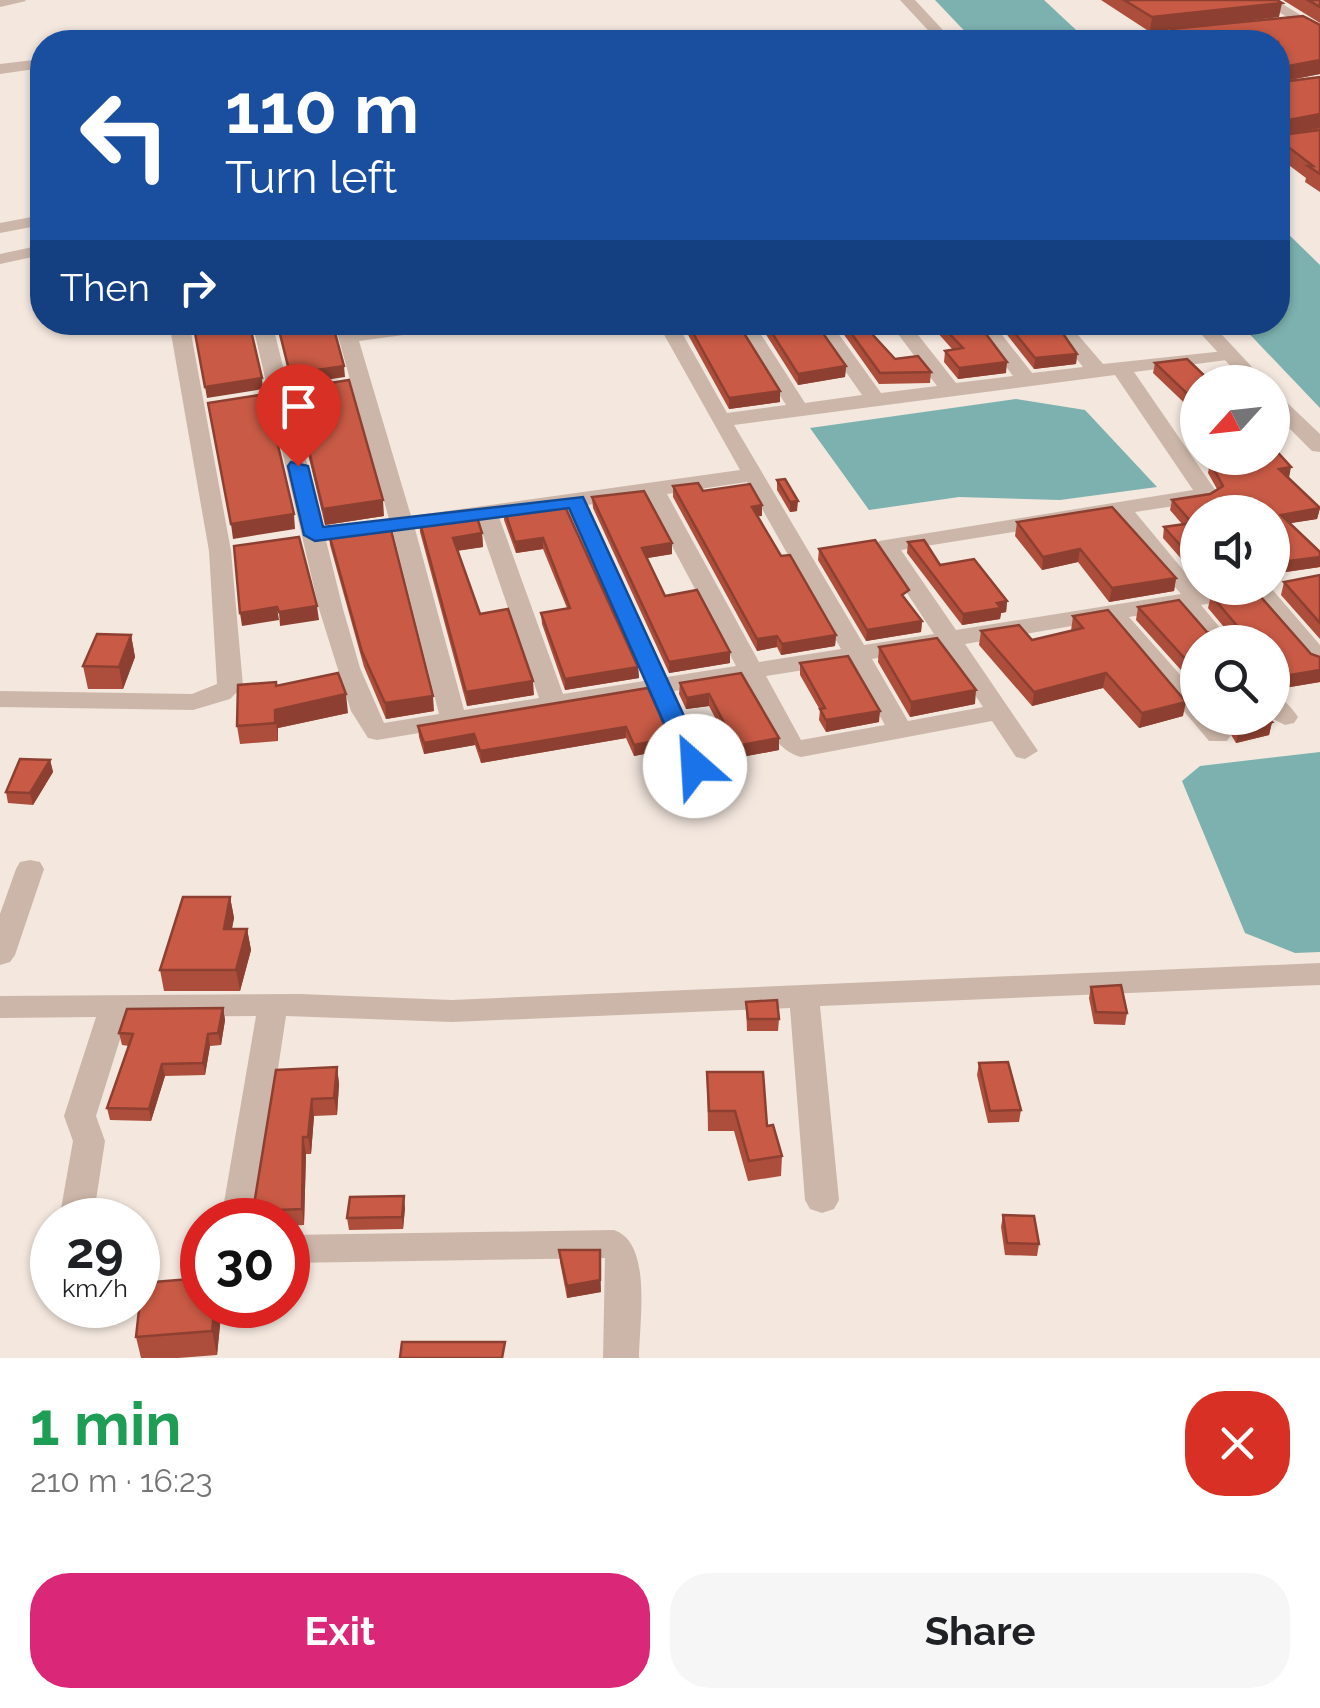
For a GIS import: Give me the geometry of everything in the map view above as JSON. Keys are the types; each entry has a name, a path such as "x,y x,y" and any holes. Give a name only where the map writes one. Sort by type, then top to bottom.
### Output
{"street":[{"path":"907,0 936,30"},
{"path":"1266,0 1320,32"},
{"path":"0,3 19,1"},
{"path":"1266,26 1303,22"},
{"path":"0,69 30,65"},
{"path":"0,228 30,222"},
{"path":"0,259 30,253"},
{"path":"0,699 193,702 221,694 230,686 230,549 182,335"},
{"path":"265,335 333,626 371,728 386,732 454,722 553,702 1180,603"},
{"path":"348,335 354,385 402,524 454,722"},
{"path":"673,335 900,730"},
{"path":"751,335 799,409"},
{"path":"829,335 874,398"},
{"path":"908,335 949,388"},
{"path":"992,335 1024,378"},
{"path":"1067,335 1096,369"},
{"path":"1210,335 1238,365"},
{"path":"721,420 1227,354"},
{"path":"1025,751 887,546 1200,496 1208,490 1120,367"},
{"path":"1290,417 1320,446"},
{"path":"367,528 754,476"},
{"path":"654,490 787,741 796,748 1000,712"},
{"path":"576,502 695,766"},
{"path":"1120,509 1180,586"},
{"path":"487,514 553,702"},
{"path":"1273,605 1320,660"},
{"path":"1114,614 1180,690"},
{"path":"0,955 30,869"},
{"path":"0,1007 273,1006 452,1011 1320,974"},
{"path":"804,998 822,1200"},
{"path":"80,1198 90,1141 80,1116 115,1006"},
{"path":"242,1198 273,1006"},
{"path":"310,1249 614,1244 622,1254 621,1358"}],"water":[{"path":"935,0 1044,0 1076,30 964,30"},
{"path":"1290,236 1320,265 1320,408 1290,377 1290,365 1279,365 1250,335 1290,335"},
{"path":"1016,399 1085,410 1157,487 1060,500 959,497 869,510 810,428"},
{"path":"1320,752 1320,952 1295,953 1245,933 1182,781 1200,766"}],"building":[{"path":"1124,0 1277,0 1282,3 1152,17"},
{"path":"1303,16 1320,25 1320,60 1290,66 1290,30 1171,29"},
{"path":"1320,77 1320,114 1290,120 1290,81"},
{"path":"1320,130 1320,174 1308,166 1313,166 1290,148 1290,134"},
{"path":"195,335 252,335 262,378 205,387"},
{"path":"280,335 336,335 344,366 290,374"},
{"path":"694,335 745,335 780,391 729,398"},
{"path":"773,335 824,335 846,366 798,374"},
{"path":"852,335 873,335 895,359 918,356 931,372 880,373"},
{"path":"950,335 987,335 1007,362 959,368 945,351 963,348"},
{"path":"1016,335 1064,335 1077,354 1035,358"},
{"path":"1187,359 1193,365 1180,365 1180,387 1155,363"},
{"path":"349,380 383,500 323,509 294,389"},
{"path":"266,394 294,514 231,524 208,403"},
{"path":"1217,475 1285,475 1320,508 1290,513 1290,495 1204,495 1223,486"},
{"path":"785,479 798,501 790,502 777,480"},
{"path":"698,483 703,491 750,484 762,505 752,507 781,556 790,555 836,635 782,644 777,636 757,639 673,486"},
{"path":"644,491 672,543 642,548 665,596 697,590 730,652 669,662 592,497"},
{"path":"563,502 638,667 565,679 541,613 570,608 543,538 515,542 504,509"},
{"path":"1112,507 1176,578 1112,588 1080,549 1043,557 1017,522"},
{"path":"475,511 482,533 453,538 480,614 508,609 533,681 466,692 419,519"},
{"path":"389,522 433,696 385,703 362,652 328,530"},
{"path":"1290,524 1320,552 1320,557 1290,561"},
{"path":"1180,525 1180,545 1164,527"},
{"path":"299,537 317,606 240,613 234,546"},
{"path":"875,540 909,590 902,595 922,621 867,630 819,549"},
{"path":"924,540 940,565 974,559 1007,601 997,603 1001,608 963,614 908,542"},
{"path":"1320,575 1320,623 1290,589 1290,581"},
{"path":"1179,600 1201,625 1180,625 1180,653 1138,607"},
{"path":"1219,605 1268,605 1286,625 1236,625"},
{"path":"1108,610 1180,695 1180,704 1142,713 1106,673 1034,692 981,631 1019,625 1032,640 1083,628 1073,616"},
{"path":"1290,630 1311,654 1320,657 1320,670 1290,675"},
{"path":"97,634 131,635 119,667 83,666"},
{"path":"937,638 976,690 911,702 879,647"},
{"path":"848,656 880,711 826,720 820,709 825,708 800,663"},
{"path":"338,673 346,694 275,710 275,723 237,726 238,685 276,682 276,686"},
{"path":"741,673 779,738 736,746 709,694 687,698 680,683"},
{"path":"648,688 670,738 634,745 626,727 480,751 474,734 424,743 418,726"},
{"path":"20,759 50,760 30,793 6,792"},
{"path":"183,897 230,897 224,929 247,929 236,970 160,970"},
{"path":"1121,985 1127,1013 1096,1012 1091,987"},
{"path":"777,1000 779,1019 748,1019 746,1002"},
{"path":"223,1008 218,1033 208,1034 203,1063 162,1064 149,1109 107,1108 133,1034 119,1033 127,1009"},
{"path":"1008,1062 1021,1110 990,1111 979,1063"},
{"path":"337,1067 334,1098 312,1099 308,1137 303,1137 302,1198 255,1198 276,1070"},
{"path":"707,1072 763,1072 767,1126 773,1125 782,1156 749,1161 735,1111 709,1111"},
{"path":"404,1196 402,1217 347,1218 350,1197"},
{"path":"1003,1215 1034,1216 1039,1244 1007,1243"},
{"path":"559,1250 600,1250 600,1280 567,1286"},
{"path":"180,1280 180,1328 212,1328 212,1331 136,1337 137,1328 160,1328 160,1282"},
{"path":"402,1342 505,1342 502,1358 400,1358"}],"route":[{"path":"298,466 315,535 576,502 695,766"}]}
